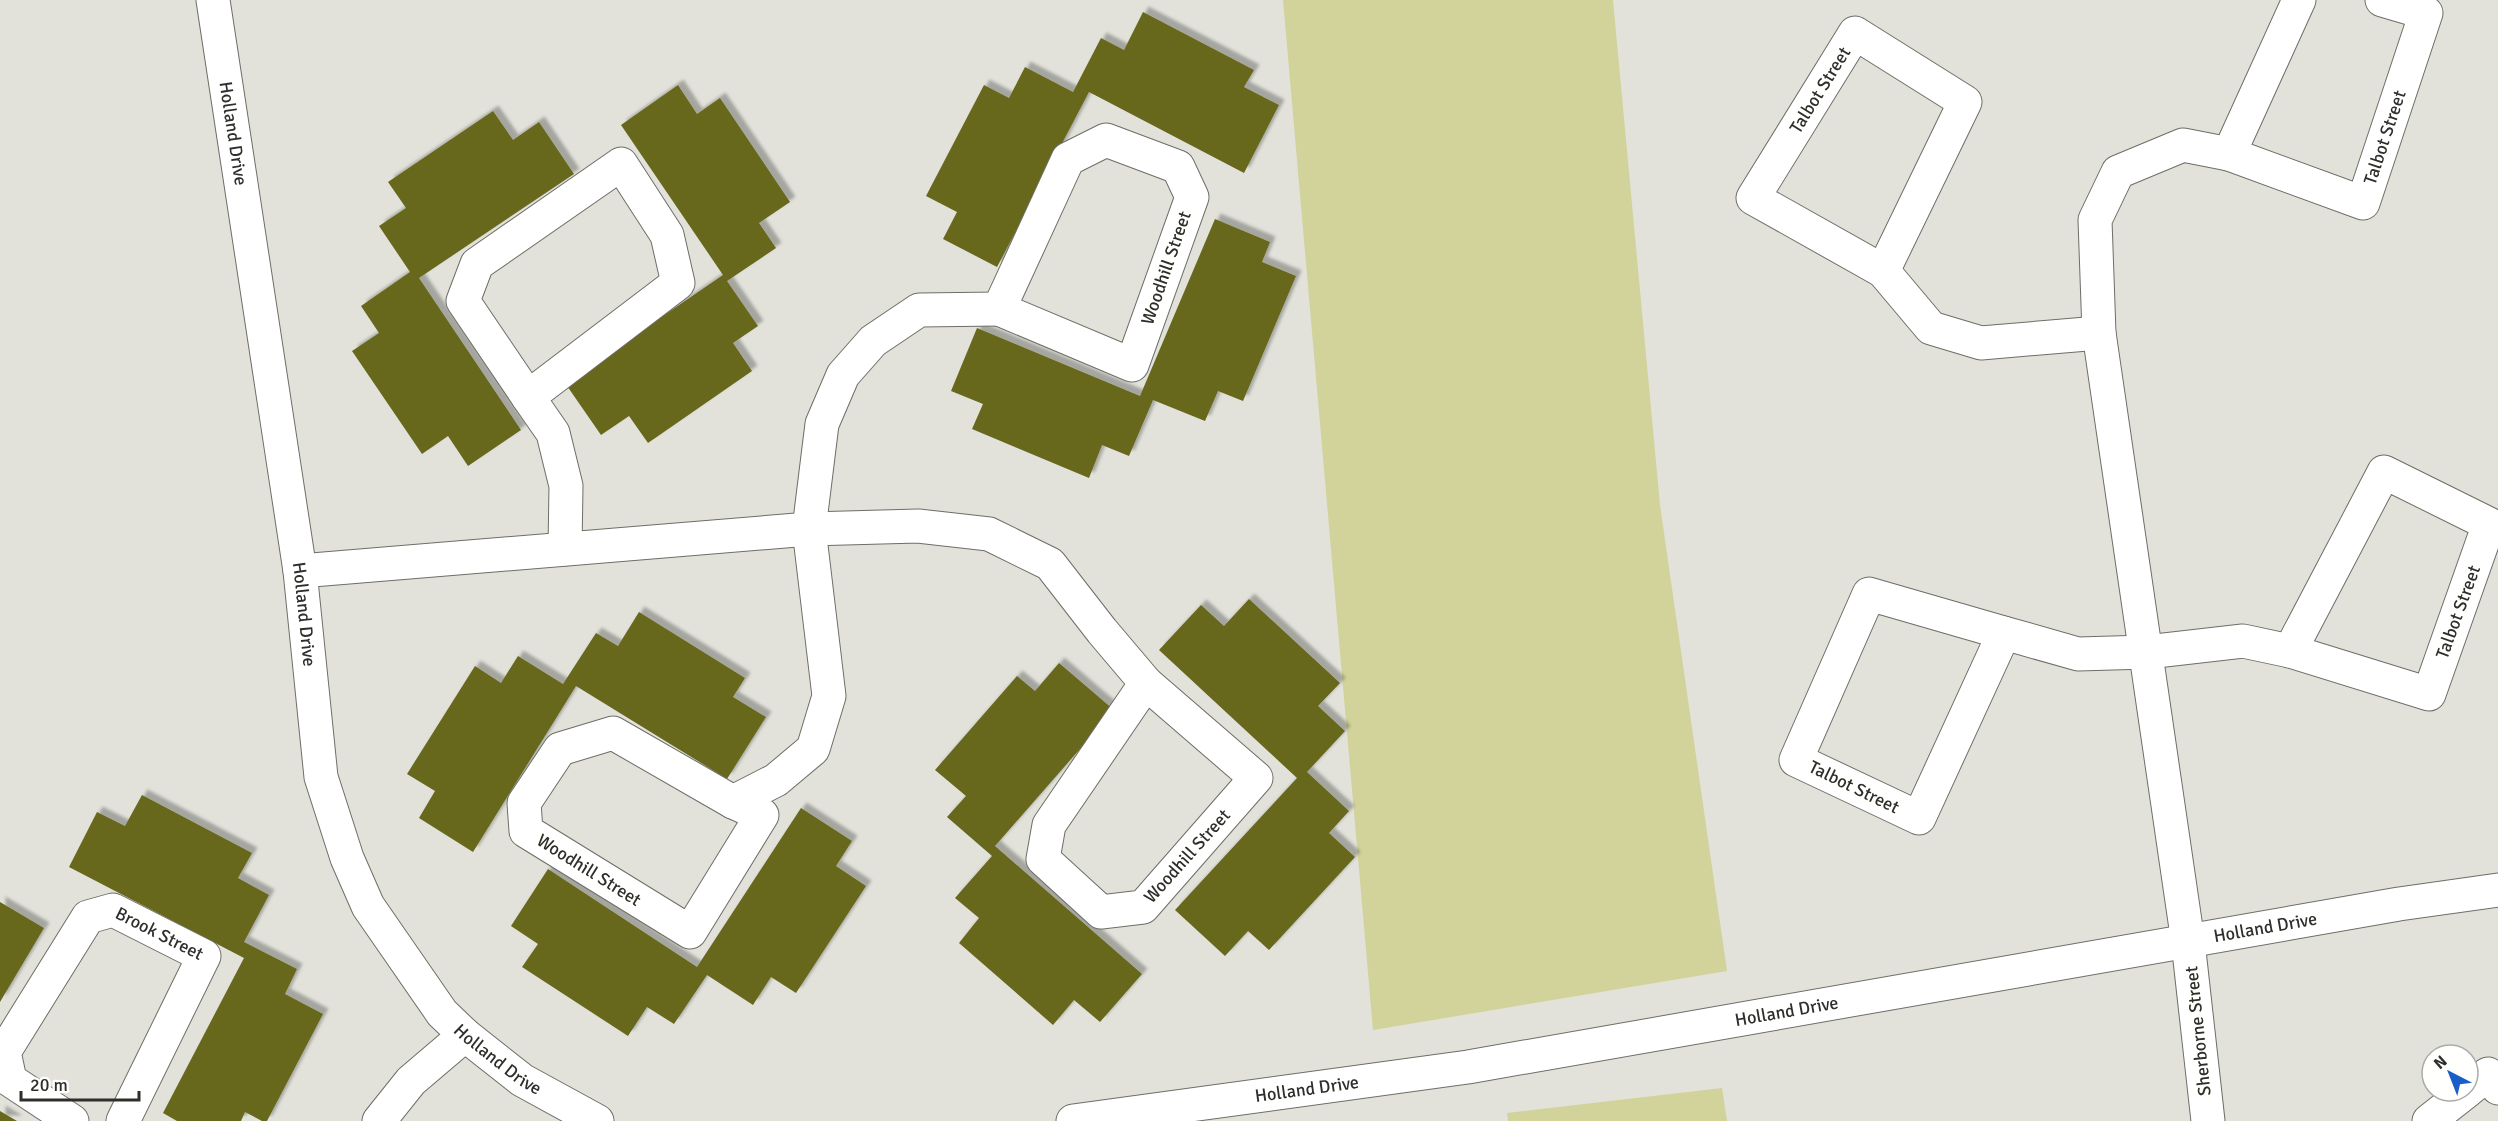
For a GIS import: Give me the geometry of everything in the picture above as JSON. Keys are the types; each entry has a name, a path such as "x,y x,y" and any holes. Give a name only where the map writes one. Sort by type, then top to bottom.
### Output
{"street":[{"name":"Holland Drive","path":"213,0 300,571 321,777 346,858 368,906 442,1013 465,1035 522,1080 597,1121"},
{"path":"2229,154 2299,0"},
{"name":"Talbot Street","path":"2188,942 2099,333 2095,220 2118,172 2183,145 2229,154 2363,203 2426,13 2382,0"},
{"name":"Talbot Street","path":"1883,271 1965,102 1856,33 1754,198 1883,271 1931,328 1981,343 2099,333"},
{"name":"Woodhill Street","path":"733,802 776,780 813,749 829,696 809,529 822,424 843,375 873,341 919,310 999,309 1132,365 1192,197 1178,167 1106,140 1068,159 999,309"},
{"path":"528,397 678,283 667,235 621,164 477,264 463,301 528,397 553,433 566,486 564,549"},
{"name":"Talbot Street","path":"2004,633 1919,818 1796,759 1869,594 2078,654 2147,652 2243,641 2290,651 2429,694 2490,524 2384,472 2290,651"},
{"name":"Woodhill Street","path":"300,571 809,529 918,526 989,534 1050,564 1146,683 1256,778 1143,907 1101,912 1043,859 1049,825 1146,683"},
{"name":"Woodhill Street","path":"613,733 733,802 762,815 690,932 526,831 524,803 560,749 613,733"},
{"name":"Holland Drive","path":"1073,1121 1468,1067 2399,904 2498,890"},
{"name":"Brook Street","path":"72,1121 10,1080 4,1052 88,917 114,910 204,956 123,1121"},
{"name":"Sherborne Street","path":"2188,942 2208,1121"},
{"path":"379,1121 411,1081 465,1035"},
{"path":"2480,1080 2488,1074 2498,1088"},
{"path":"2429,1121 2451,1103"}],"green space":[{"path":"1283,0 1613,0 1660,505 1727,971 1373,1030"},
{"path":"1722,1088 1727,1121 1508,1121 1507,1113"}],"building":[{"path":"1143,12 1254,70 1244,87 1279,105 1244,173 1089,92 997,267 943,239 957,212 926,196 984,85 1009,98 1025,67 1073,92 1101,38 1124,50"},
{"path":"678,85 697,114 720,98 790,202 759,223 776,248 727,281 758,326 733,343 752,371 648,443 629,416 601,435 565,383 723,275 621,125"},
{"path":"493,111 513,140 539,122 574,174 419,278 521,430 468,466 448,436 422,454 352,351 379,333 361,306 410,272 379,226 406,208 388,182"},
{"path":"1215,219 1270,242 1262,262 1296,276 1243,401 1218,391 1205,421 1153,400 1129,456 1102,445 1089,478 972,429 983,404 951,391 977,328 1140,396"},
{"path":"1249,599 1340,683 1318,706 1345,731 1307,772 1349,811 1329,833 1355,857 1269,950 1248,931 1225,956 1175,910 1297,778 1159,650 1201,605 1224,626"},
{"path":"639,612 745,678 733,697 766,717 727,779 576,686 473,852 419,818 435,791 407,774 475,666 501,683 518,656 563,684 596,633 618,646"},
{"path":"1059,663 1114,710 995,846 1142,974 1100,1022 1074,1000 1053,1025 959,943 979,918 955,898 992,856 947,817 966,796 935,770 1017,676 1035,691"},
{"path":"142,795 252,853 238,878 269,895 244,942 297,969 285,994 323,1014 267,1121 262,1121 245,1112 241,1121 177,1121 163,1113 244,958 69,867 97,812 125,826"},
{"path":"801,808 852,841 836,866 866,886 796,993 771,977 753,1005 707,975 674,1024 647,1007 628,1036 522,967 538,944 511,926 548,869 697,967"},
{"path":"0,902 44,928 0,1002"},
{"path":"0,1111 17,1121 0,1121"}]}
